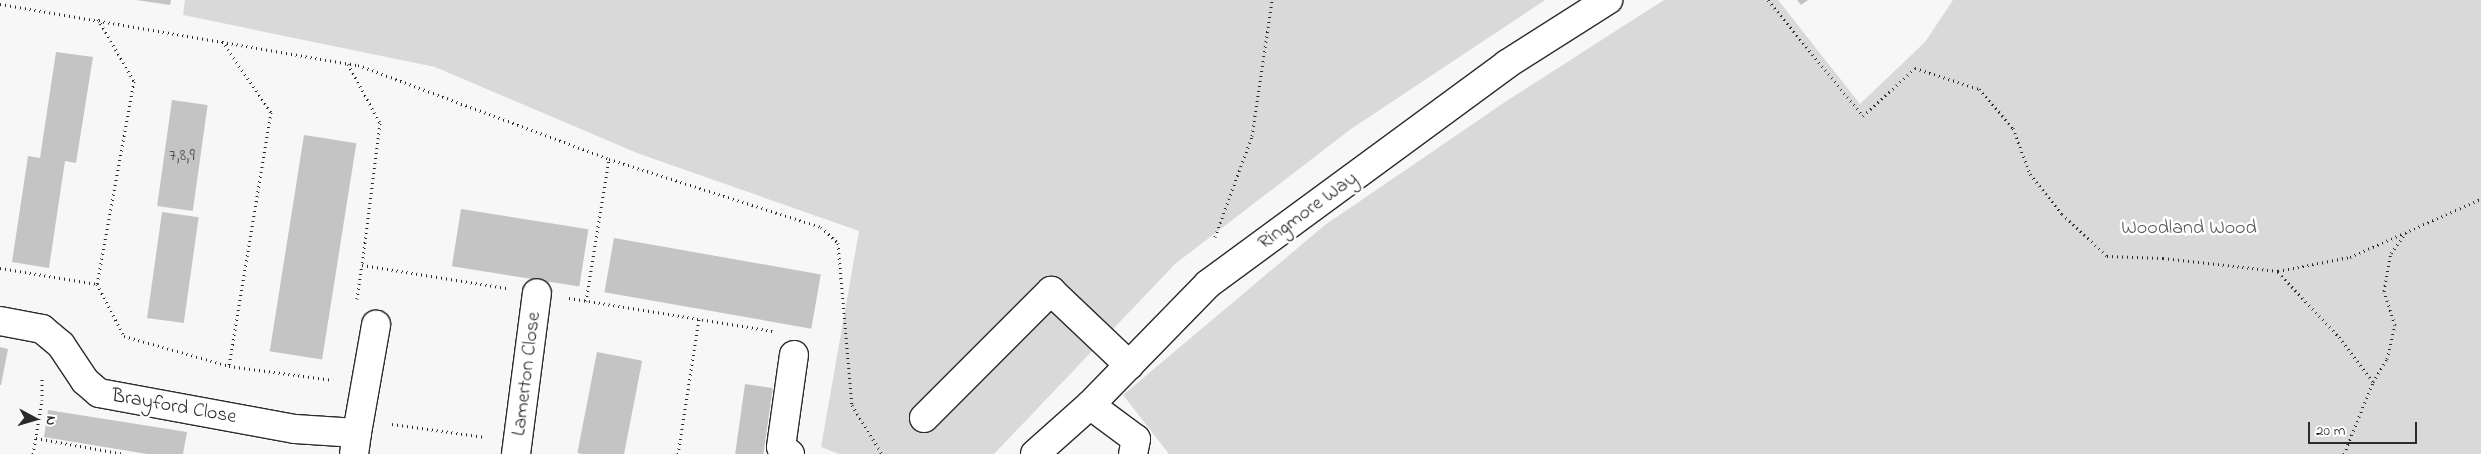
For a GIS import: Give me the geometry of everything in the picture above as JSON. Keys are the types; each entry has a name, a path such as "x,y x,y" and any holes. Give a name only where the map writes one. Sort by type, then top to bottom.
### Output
{"street":[{"name":"Ringmore Way","path":"1035,454 1090,406 1208,284 1507,64 1608,0"},
{"path":"924,418 1051,291 1129,366"},
{"name":"Lamerton Close","path":"517,448 537,293"},
{"name":"Brayford Close","path":"0,321 42,329 61,345 85,381 99,393 295,429 357,436"},
{"path":"357,436 376,325"},
{"path":"790,454 781,447 794,356"},
{"path":"1090,406 1136,439 1133,454"}],"path":[{"path":"1212,246 1252,136 1272,0"},
{"path":"1768,0 1863,116 1915,68 1979,89 2013,128 2030,174 2062,214 2107,256 2163,258 2278,271 2350,257 2481,199"},
{"path":"0,4 98,18 348,63 609,159 821,227 838,243 852,405 882,454"},
{"path":"98,18 134,81 97,284 124,336 230,366 344,381"},
{"path":"221,40 271,112 230,366"},
{"path":"348,63 380,123 356,304"},
{"path":"586,301 609,159"},
{"path":"2344,454 2373,382 2387,359 2395,325 2384,291 2391,253 2406,231"},
{"path":"362,266 799,335 794,356"},
{"path":"0,268 97,284"},
{"path":"2278,271 2339,337 2373,382"},
{"path":"678,454 699,319"},
{"path":"33,454 42,400 42,329"},
{"path":"357,436 517,448"},
{"path":"36,438 124,454"}],"green space":[{"path":"185,0 1545,0 1351,129 1175,264 994,454 839,454 821,447 859,231 637,153 435,67 183,15"},
{"name":"Woodland Wood","path":"1664,0 1778,0 1860,104 1925,42 1953,0 2481,0 2481,454 1169,454 1123,395 1325,225 1505,102"}],"building":[{"path":"136,0 171,0 170,5"},
{"path":"1797,0 1808,0 1801,5"},
{"path":"56,52 93,57 76,163 65,161 49,268 12,262 28,156 40,158"},
{"path":"172,100 208,105 193,211 157,206"},
{"path":"304,135 356,143 322,360 270,351"},
{"path":"461,209 588,229 579,286 452,266"},
{"path":"162,212 199,217 184,323 147,318"},
{"path":"614,238 821,274 811,329 604,292"},
{"path":"0,347 8,349 1,385 0,385"},
{"path":"597,352 642,361 624,454 577,453"},
{"path":"745,384 773,388 763,454 735,454"},
{"path":"48,410 187,432 183,454 147,454 44,437"}]}
